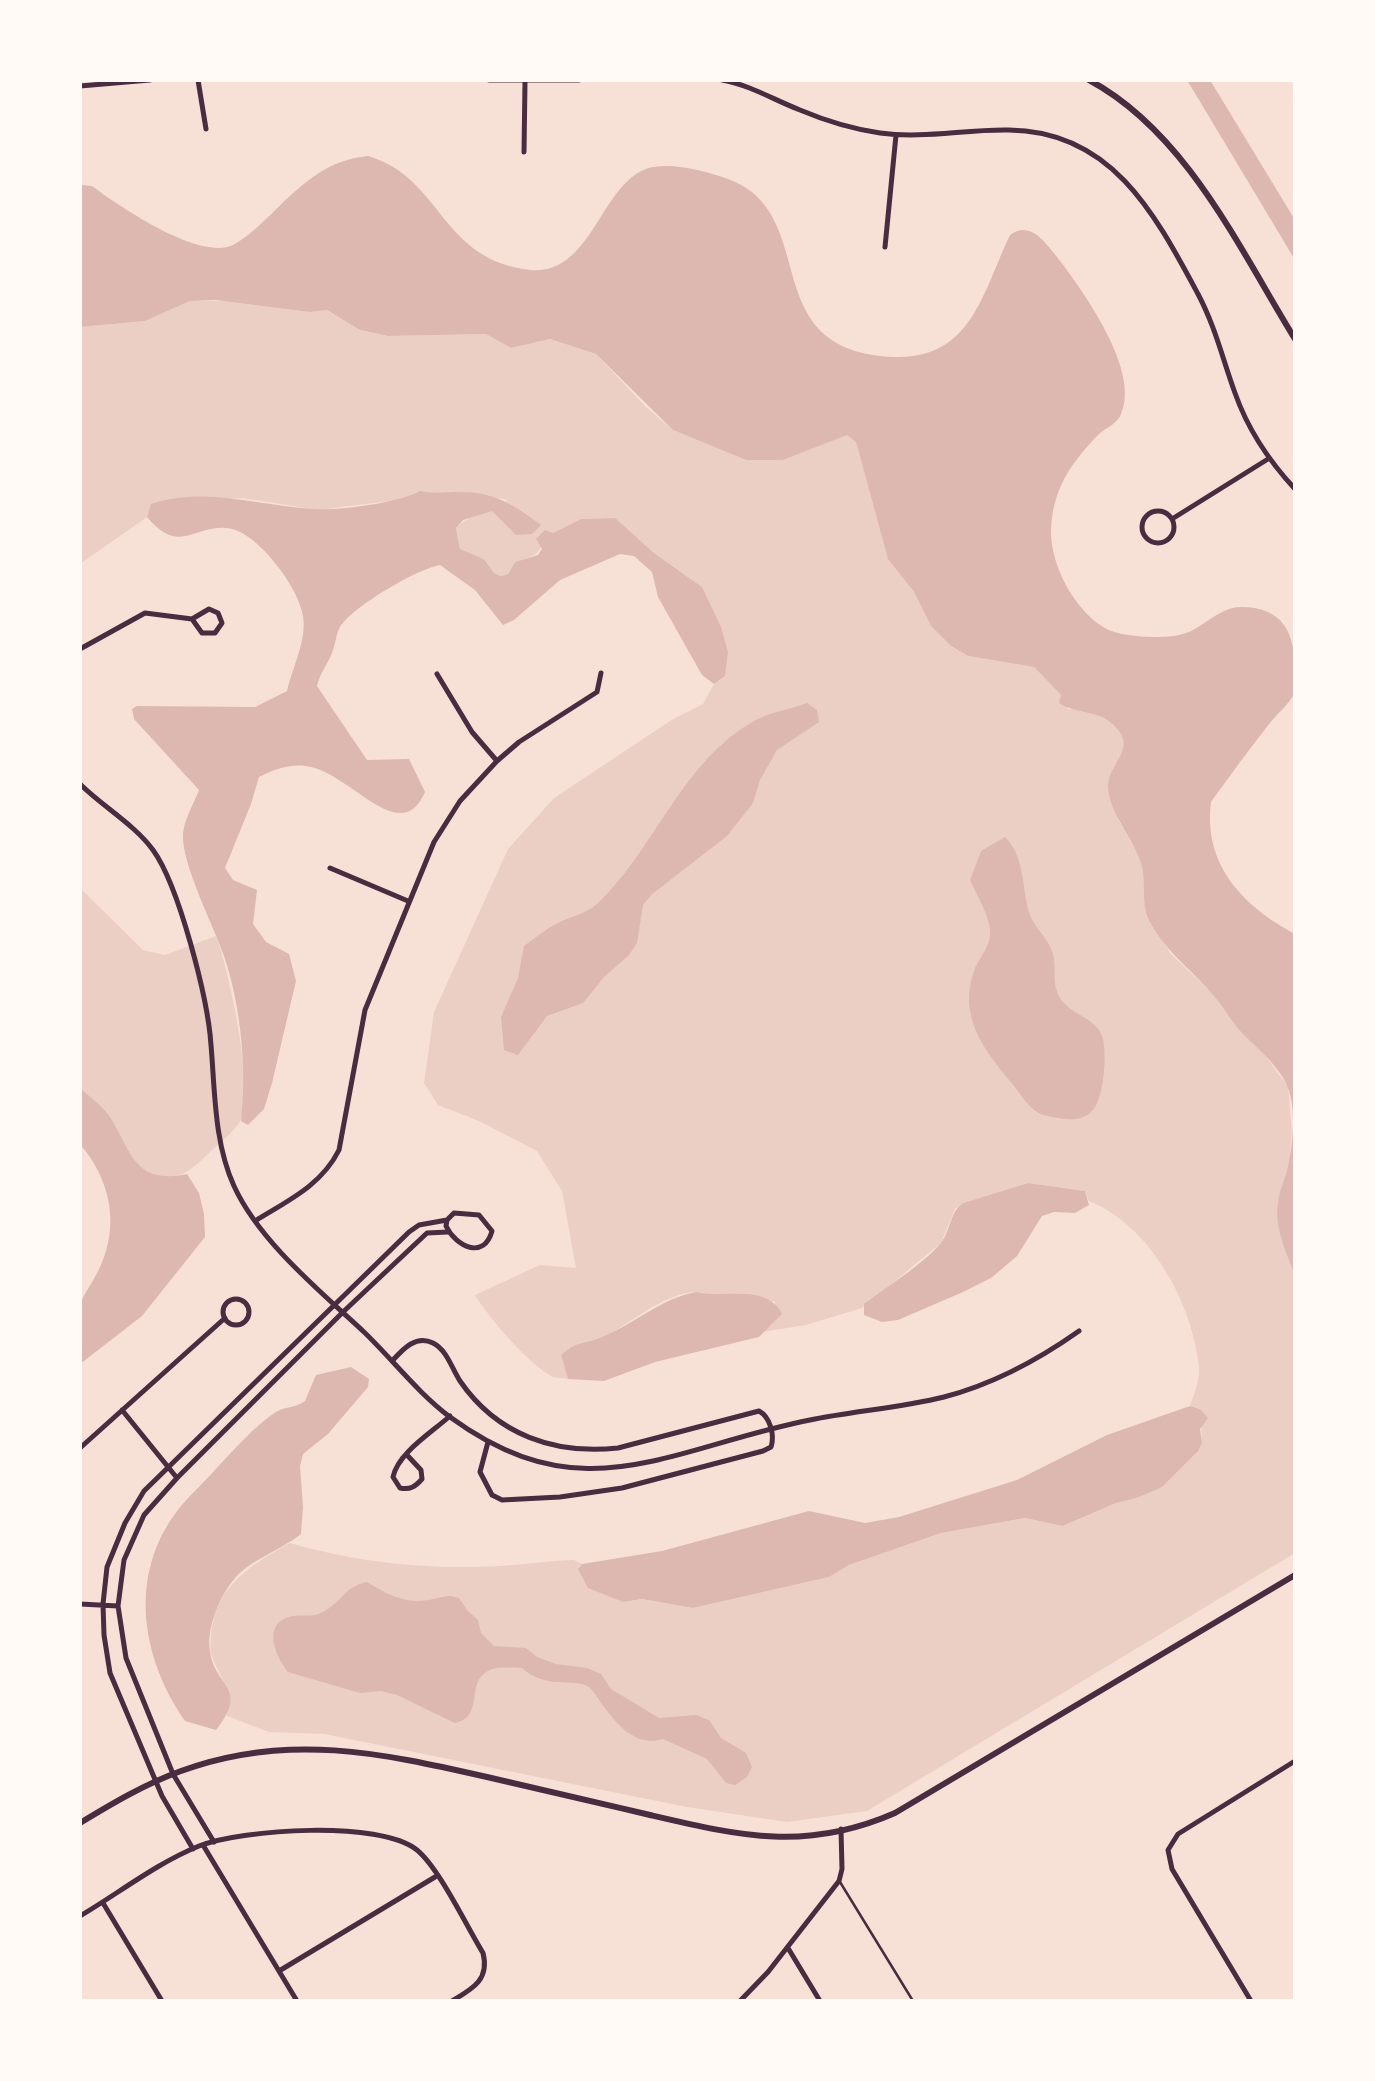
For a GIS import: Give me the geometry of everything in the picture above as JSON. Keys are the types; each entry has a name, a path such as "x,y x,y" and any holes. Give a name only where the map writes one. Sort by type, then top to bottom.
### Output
{"street":[{"path":"80,86 150,80"},
{"path":"198,80 206,129"},
{"path":"489,80 579,80"},
{"path":"722,80 754,89 825,120 896,135 1032,131 1076,145 1116,170 1145,205 1199,295 1241,409 1268,459 1295,490"},
{"path":"1090,80 1138,112 1176,151 1295,339"},
{"path":"524,152 525,82"},
{"path":"885,247 896,135"},
{"path":"1172,519 1268,459"},
{"path":"1164,512 1172,519 1174,529 1166,541 1156,543 1144,534 1143,524 1148,515 1164,512"},
{"path":"80,650 145,613 192,619 209,609 218,613 222,623 215,633 209,634 202,633 192,619"},
{"path":"254,1221 319,1180 338,1150 365,1010 408,901 448,817 519,742 596,692 601,673"},
{"path":"436,674 472,732 497,761"},
{"path":"80,784 152,848 167,876 209,1020 226,1163 254,1221 425,1396 488,1441 547,1466 599,1470 643,1463 771,1429 974,1388 1029,1364 1080,1331"},
{"path":"330,868 408,901"},
{"path":"193,1849 157,1780 110,1673 103,1604 108,1567 125,1523 144,1491 409,1232 447,1220 454,1213 479,1215 492,1231 488,1242 480,1248 468,1249 448,1232 427,1233 342,1312 177,1478 144,1515 134,1533 124,1560 118,1606 126,1658 173,1774 214,1842"},
{"path":"447,1220 448,1232"},
{"path":"239,1299 246,1304 249,1312 243,1322 232,1324 225,1318 227,1302 239,1299"},
{"path":"80,1448 225,1318"},
{"path":"393,1360 412,1343 425,1341 438,1346 458,1380 486,1411 514,1432 553,1446 618,1448 759,1411 771,1429 773,1442 763,1452 655,1480 578,1495 502,1500 492,1495 480,1472 488,1441"},
{"path":"122,1410 177,1478"},
{"path":"407,1455 421,1470 422,1479 406,1489 392,1478 394,1470 407,1455 450,1416"},
{"path":"80,1822 173,1774 245,1754 334,1748 394,1756 750,1836 804,1838 878,1820 918,1801 1295,1575"},
{"path":"80,1604 118,1606"},
{"path":"1251,2001 1172,1870 1168,1850 1178,1834 1295,1761"},
{"path":"740,2001 788,1948 839,1881 841,1829"},
{"path":"80,1916 193,1849 214,1842 295,1831 349,1832 412,1846 429,1863 486,1963 480,1981 452,2001"},
{"path":"202,1845 297,2001"},
{"path":"279,1971 436,1876"},
{"path":"103,1903 162,2001"},
{"path":"788,1948 820,2001"}],"lane":[{"path":"839,1881 913,2001"}],"shaded area":[{"path":"1187,80 1210,80 1295,220 1295,260"},
{"path":"368,156 412,181 477,251 500,263 530,270 551,268 567,259 630,178 646,169 676,167 728,179 757,196 774,221 805,308 822,332 851,349 895,357 921,355 942,347 958,334 982,299 1010,235 1030,231 1047,245 1106,331 1123,376 1125,396 1119,417 1079,456 1064,478 1055,503 1052,545 1067,586 1094,620 1120,633 1179,635 1233,608 1256,608 1277,617 1293,645 1294,694 1211,802 1210,825 1213,845 1230,881 1243,897 1295,934 1295,1276 1277,1212 1292,1138 1289,1091 1271,1062 1171,952 1150,922 1141,863 1109,796 1109,778 1122,752 1123,738 1105,719 1059,703 1061,695 1034,667 968,656 931,626 914,592 888,559 856,442 847,435 783,460 746,460 673,430 596,354 550,339 511,348 486,334 388,336 360,330 327,310 310,312 216,300 190,301 145,321 80,327 80,185 92,186 181,239 218,248 242,240 322,171"},
{"path":"190,301 236,301 310,312 327,310 360,330 388,336 486,334 511,348 550,339 596,354 673,430 746,460 783,460 847,434 856,442 888,558 914,592 931,626 968,656 1034,667 1061,695 1068,709 1083,708 1113,723 1123,735 1124,751 1112,771 1116,809 1140,857 1146,881 1144,901 1170,953 1214,995 1288,1087 1292,1132 1289,1166 1278,1202 1278,1224 1295,1276 1295,1553 867,1811 787,1822 687,1807 324,1734 269,1732 227,1716 228,1693 211,1652 214,1617 237,1579 290,1543 372,1561 428,1566 484,1567 574,1560 582,1564 579,1566 607,1595 623,1602 642,1599 693,1608 829,1577 849,1565 941,1533 1025,1518 1064,1526 1162,1487 1202,1442 1200,1409 1190,1406 1199,1373 1195,1343 1178,1294 1165,1270 1132,1229 1089,1201 1085,1191 1028,1183 963,1203 955,1209 941,1243 862,1308 806,1325 762,1332 772,1325 775,1302 750,1296 686,1293 663,1301 604,1336 569,1349 561,1355 568,1379 544,1371 510,1340 475,1295 540,1265 576,1268 562,1191 537,1151 438,1105 424,1083 434,1012 508,849 554,798 673,719 703,704 714,684 725,676 702,587 614,518 581,519 553,533 545,530 537,552 515,562 508,574 494,573 484,559 460,549 456,528 508,500 461,492 420,491 405,499 318,510 243,498 152,504 147,517 80,564 80,327 145,321"},
{"path":"420,491 494,497 541,525 532,534 516,535 492,511 463,520 456,528 460,549 484,559 501,576 508,574 515,562 538,555 542,549 536,539 545,530 553,533 581,519 615,518 654,553 702,587 728,652 725,676 714,684 702,675 658,597 652,572 634,556 620,554 560,580 503,625 475,590 440,565 416,574 357,609 339,630 317,686 367,760 409,759 425,792 414,808 402,813 388,810 339,780 305,766 287,767 259,777 225,868 233,880 257,890 253,924 266,942 289,954 296,981 264,1109 248,1125 241,1121 243,1060 231,978 184,847 185,823 199,790 134,719 132,709 255,707 287,691 301,645 303,616 294,592 276,565 243,534 219,528 179,537 159,529 147,517 151,504 192,497 324,509 383,502"},
{"path":"807,703 817,710 819,722 777,750 760,780 753,803 727,836 651,895 643,905 637,943 629,955 583,1003 547,1016 518,1055 504,1050 501,1017 518,978 524,946 552,926 597,904 637,857 689,781 730,737 762,717"},
{"path":"1005,837 1020,864 1030,915 1051,949 1057,992 1067,1006 1095,1025 1103,1039 1102,1089 1091,1112 1081,1118 1048,1116 1031,1107 983,1044 971,1017 970,987 990,929 970,880 981,851"},
{"path":"80,888 143,950 165,955 216,936 239,1031 244,1108 232,1132 182,1174 161,1176 141,1167 106,1116 80,1088"},
{"path":"80,1088 107,1113 130,1153 145,1170 156,1175 187,1174 199,1193 205,1237 142,1316 80,1364 79,1309 106,1251 110,1218 99,1172 80,1144"},
{"path":"1028,1183 1085,1191 1089,1205 1075,1213 1042,1216 1017,1256 991,1278 963,1292 898,1320 882,1322 864,1315 864,1304 940,1244 963,1203"},
{"path":"697,1292 755,1295 775,1304 782,1314 759,1337 655,1362 604,1381 568,1379 561,1355 567,1350 616,1331 660,1305"},
{"path":"351,1367 369,1379 368,1387 328,1434 303,1454 301,1534 242,1571 229,1585 215,1612 210,1652 230,1696 226,1716 216,1730 185,1721 158,1670 146,1616 151,1562 161,1536 177,1511 259,1425 276,1412 305,1401 316,1375"},
{"path":"1190,1406 1200,1409 1208,1418 1200,1429 1202,1442 1162,1487 1063,1526 1025,1518 941,1533 849,1565 829,1577 693,1608 642,1599 623,1602 588,1588 578,1569 582,1564 662,1551 809,1511 865,1523 899,1517 1017,1480 1107,1435"},
{"path":"367,1582 403,1599 459,1598 494,1646 526,1648 556,1664 601,1674 611,1689 659,1718 696,1715 709,1720 721,1738 746,1753 752,1767 747,1777 735,1785 726,1783 707,1759 663,1739 645,1740 629,1734 589,1687 541,1679 522,1668 495,1668 481,1676 470,1714 455,1723 397,1695 381,1691 360,1693 288,1672 275,1648 277,1625 293,1616 323,1612 354,1587"}]}
